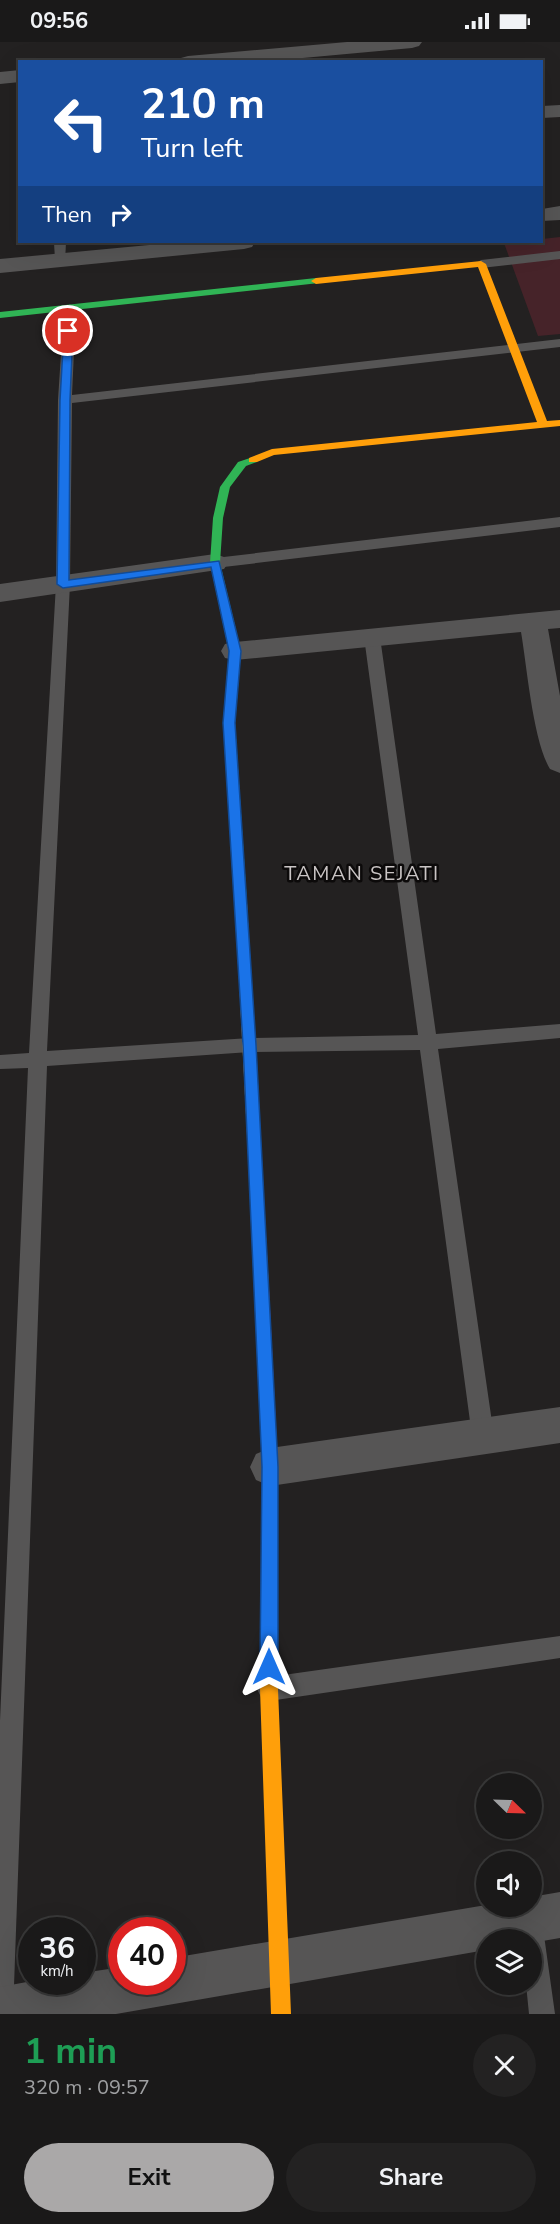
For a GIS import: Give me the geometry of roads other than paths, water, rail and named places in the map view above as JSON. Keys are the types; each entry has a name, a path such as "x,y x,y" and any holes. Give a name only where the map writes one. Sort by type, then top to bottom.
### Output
{"street":[{"path":"210,60 412,42"},
{"path":"0,78 18,76"},
{"path":"543,112 560,111"},
{"path":"543,215 560,213"},
{"path":"0,266 60,251 214,243"},
{"path":"0,315 481,264 543,425"},
{"path":"281,2014 269,1689 270,1467 249,1045 229,723 235,651 215,563 218,518 225,487 242,464 272,452 560,423"},
{"path":"0,593 215,563"},
{"path":"235,651 546,621 560,762"},
{"path":"270,1467 560,1425"},
{"path":"186,1978 545,1918"},
{"path":"0,2011 108,1992"}],"lane":[{"path":"481,264 560,255"},
{"path":"0,2011 38,1059 63,584 65,400 70,308"},
{"path":"65,400 560,343"},
{"path":"215,563 560,522"},
{"path":"372,637 483,1436"},
{"path":"0,1062 249,1045 429,1042 560,1031"},
{"path":"269,1689 560,1647"},
{"path":"542,2014 545,1918"}],"district":[{"name":"TAMAN SEJATI","path":"362,873"}]}
